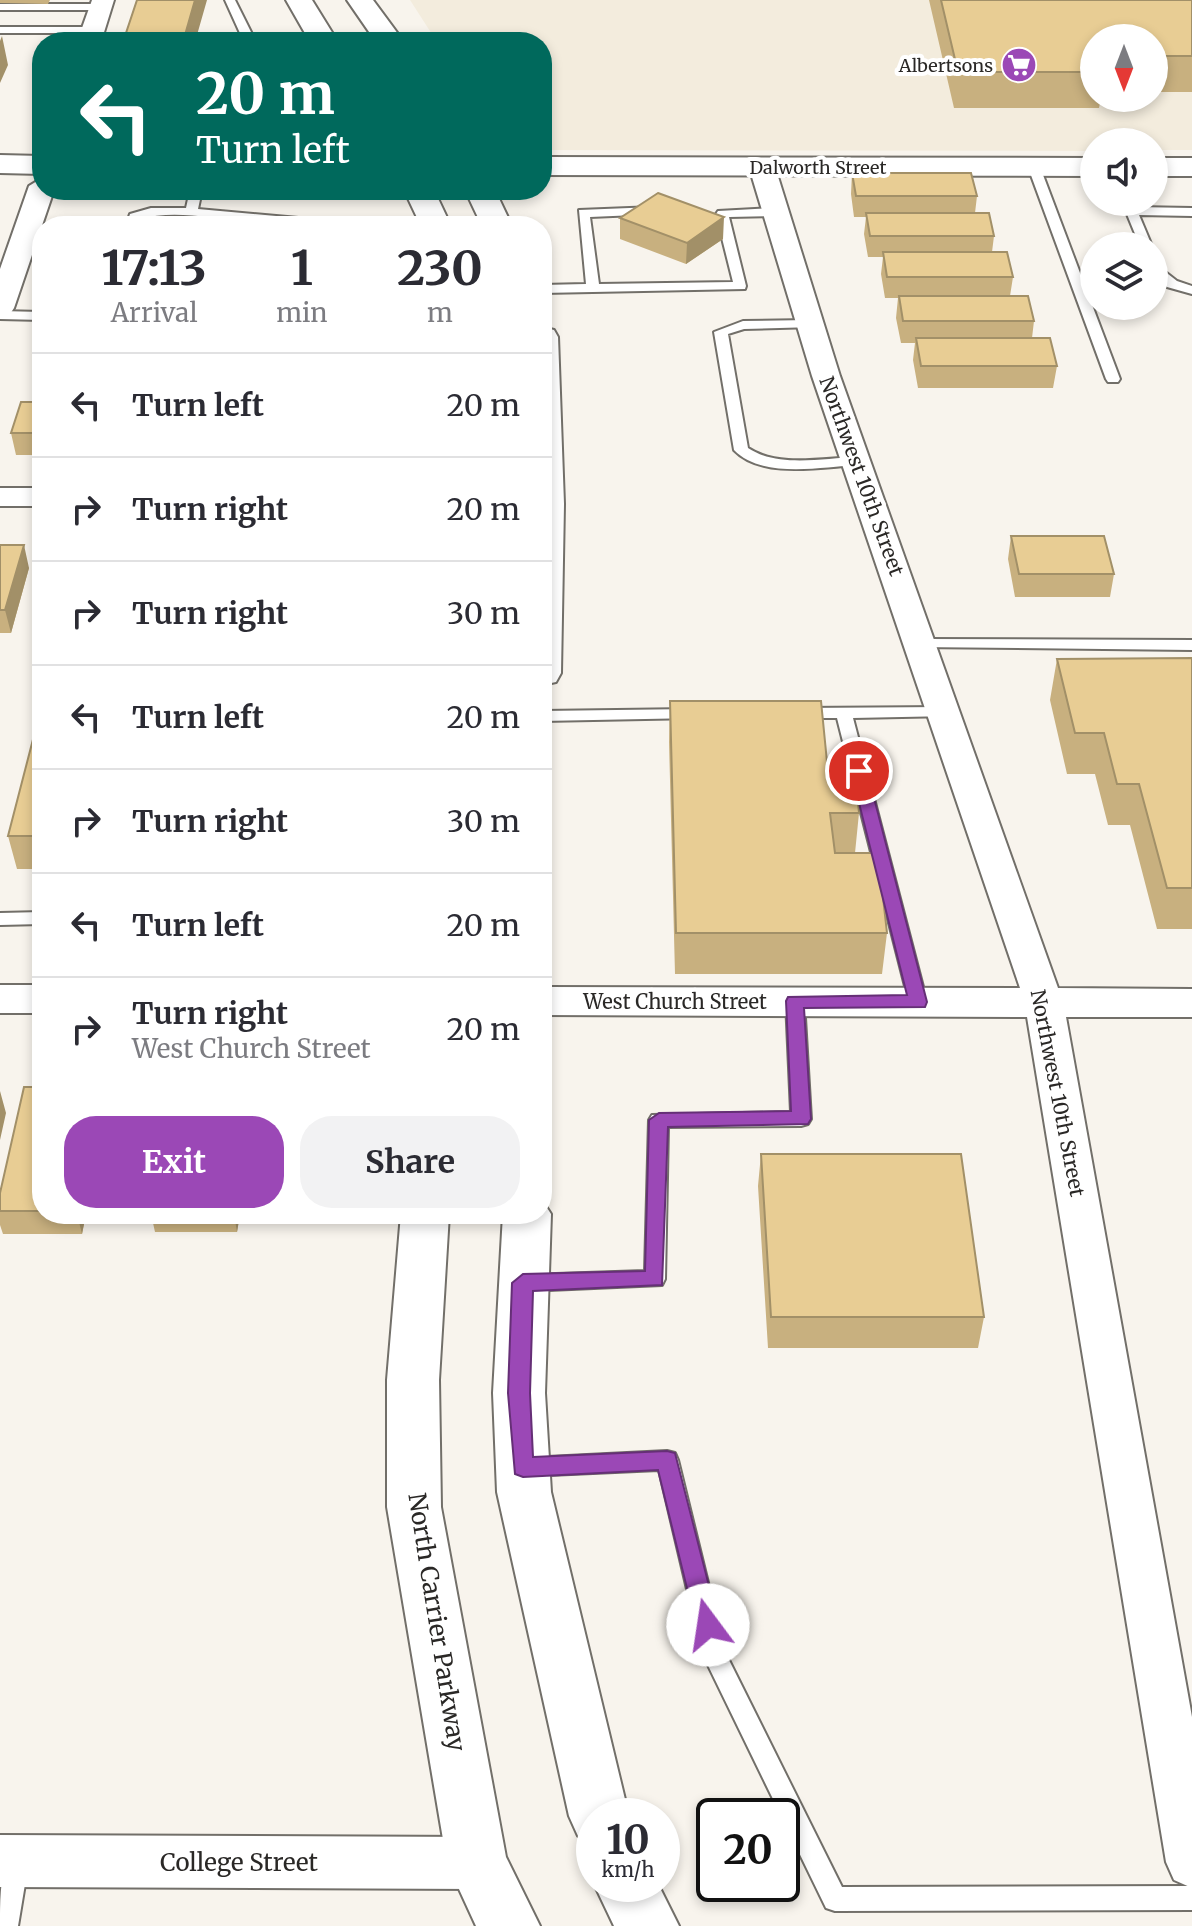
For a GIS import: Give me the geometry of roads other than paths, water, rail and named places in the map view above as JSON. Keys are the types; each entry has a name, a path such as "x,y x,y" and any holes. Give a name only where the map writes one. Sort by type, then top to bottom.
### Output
{"main road":[{"path":"299,0 318,32"},
{"path":"360,0 383,32"},
{"path":"0,164 32,165"},
{"name":"Dalworth Street","path":"552,166 1080,167"},
{"path":"1168,167 1192,167"},
{"name":"North Carrier Parkway","path":"424,1224 413,1380 414,1507 477,1863 509,1926"},
{"path":"526,1224 519,1393 524,1492 595,1798"},
{"path":"634,1902 648,1926"}],"street":[{"path":"92,32 102,4"},
{"name":"Northwest 10th Street","path":"762,167 810,324 1044,1002 1192,1862"},
{"path":"0,308 37,200"},
{"path":"0,497 32,497"},
{"path":"0,999 32,999"},
{"name":"West Church Street","path":"552,1001 1192,1003"},
{"name":"College Street","path":"8,1861 477,1863"}],"lane":[{"path":"230,0 245,32"},
{"path":"0,7 102,4"},
{"path":"0,30 32,32"},
{"path":"1034,167 1113,379"},
{"path":"191,212 194,200"},
{"path":"1168,210 1192,212"},
{"path":"593,289 583,213 666,211"},
{"path":"137,216 151,212 234,216"},
{"path":"707,213 776,212"},
{"path":"552,289 740,286 722,214"},
{"path":"1168,280 1192,290"},
{"path":"0,315 32,316"},
{"path":"810,324 743,325 721,332 741,450 749,457 768,463 857,461"},
{"path":"922,644 1192,645"},
{"path":"781,713 945,712"},
{"path":"844,713 918,1002"},
{"path":"552,716 701,714"},
{"path":"0,919 32,918"},
{"path":"523,1283 655,1279 659,1120 801,1119 795,1001"},
{"path":"523,1467 667,1460 714,1653 835,1899 1192,1898"},
{"path":"5,1926 8,1861"}],"place":[{"name":"Albertsons","path":"1019,65"}]}
